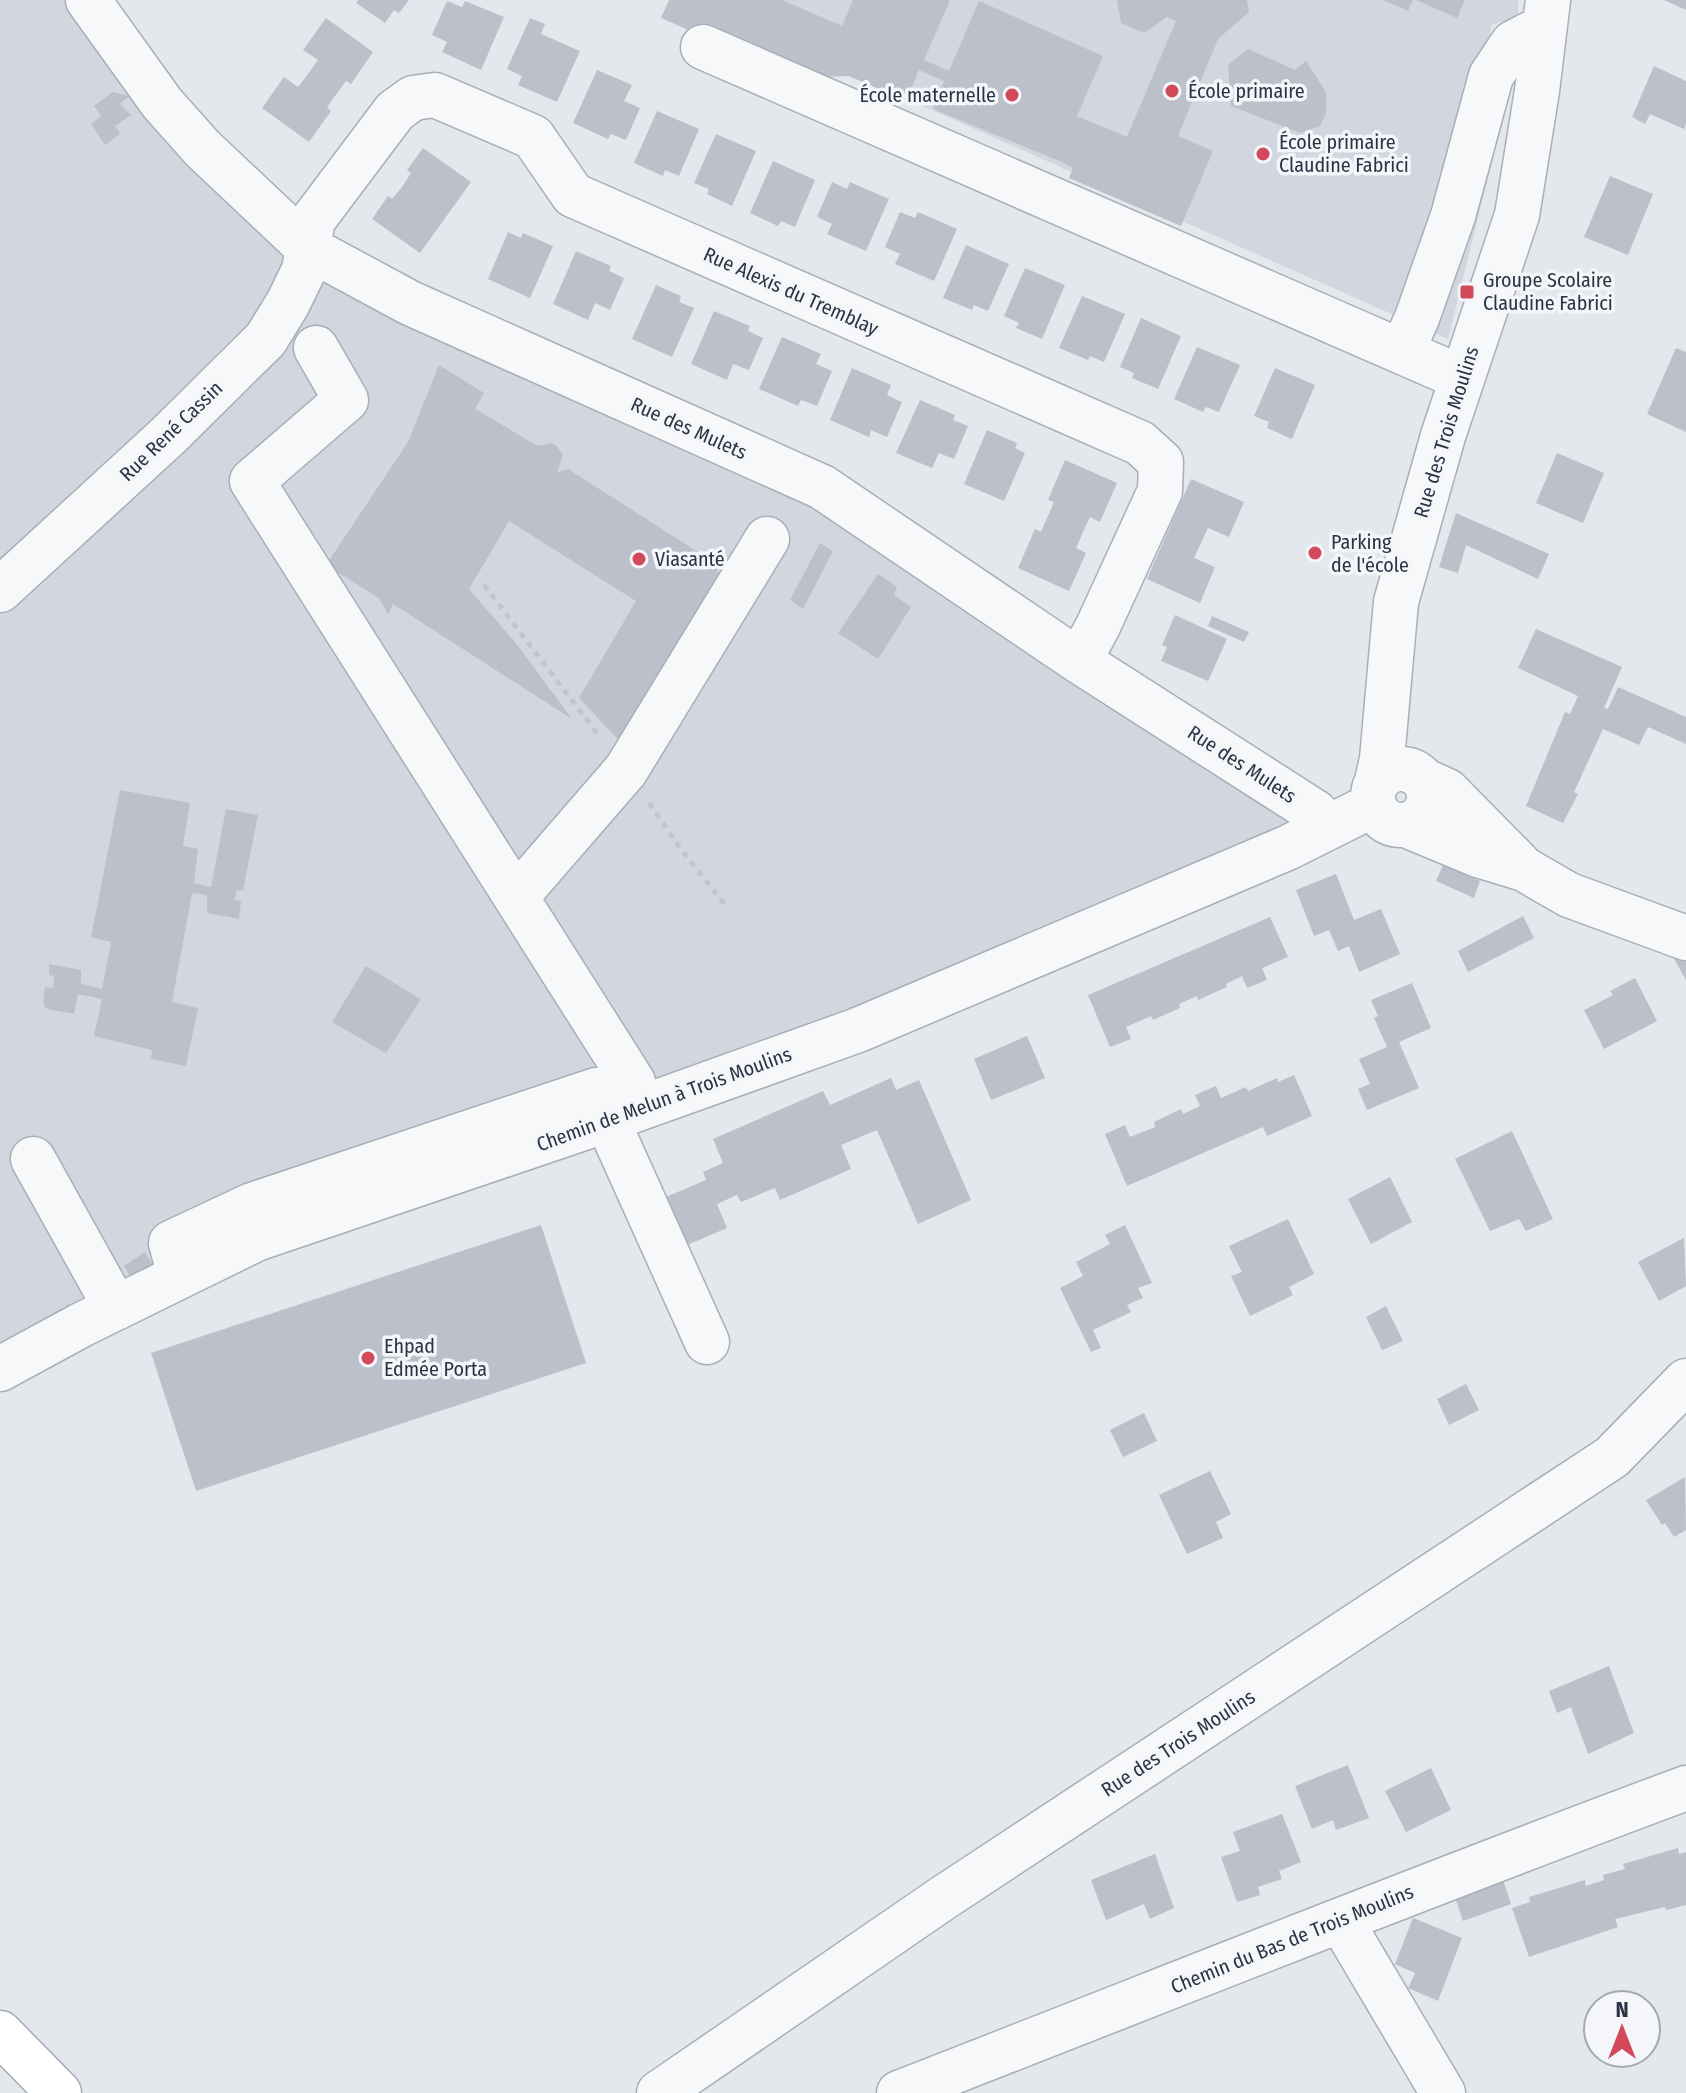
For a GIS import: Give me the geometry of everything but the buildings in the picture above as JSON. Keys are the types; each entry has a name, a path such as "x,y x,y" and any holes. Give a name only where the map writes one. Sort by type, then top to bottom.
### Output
{"main road":[{"path":"0,2033 59,2093"},
{"path":"0,2072 20,2093"}],"street":[{"name":"Rue des Mulets","path":"88,0 162,103 202,148 308,248 410,303 822,487 1079,661 1315,812 1328,826"},
{"path":"1402,351 1453,216 1491,76 1513,43 1546,14"},
{"name":"Rue des Trois Moulins","path":"1400,794 1390,678 1396,602 1462,378 1517,215 1546,14"},
{"path":"703,47 1462,378"},
{"name":"Rue Alexis du Tremblay","path":"308,248 313,220 395,111 413,98 435,95 533,137 573,195 1140,443 1161,462 1160,491 1079,661"},
{"name":"Rue René Cassin","path":"0,590 169,435 266,339 304,270 308,248"},
{"path":"316,348 346,400 252,481 633,1082"},
{"path":"516,897 626,770 767,539"},
{"path":"1400,794 1447,791 1524,869 1569,895 1686,938"},
{"name":"Chemin de Melun à Trois Moulins","path":"0,1369 256,1239 607,1120 858,1030 1287,848 1400,794"},
{"path":"607,1120 707,1342"},
{"path":"33,1159 116,1308"},
{"name":"Rue des Trois Moulins","path":"659,2093 956,1889 1612,1457 1686,1381"},
{"name":"Chemin du Bas de Trois Moulins","path":"899,2093 1459,1872 1686,1788"},
{"path":"1341,1921 1443,2093"}],"shaded area":[{"path":"0,0 113,0 172,82 307,232 827,482 1341,819 315,1227 0,1377"},
{"name":"École primaire Claudine Fabrici","path":"684,0 1518,0 1518,17 1491,25 1489,53 1516,65 1448,339"}],"place":[{"name":"École primaire","path":"1172,91"},
{"name":"École maternelle","path":"1012,95"},
{"name":"École primaire Claudine Fabrici","path":"1263,154"},
{"name":"Groupe Scolaire Claudine Fabrici","path":"1467,292"},
{"name":"Parking de l'école","path":"1315,553"},
{"name":"Viasanté","path":"639,559"},
{"name":"Ehpad Edmée Porta","path":"368,1358"}]}
